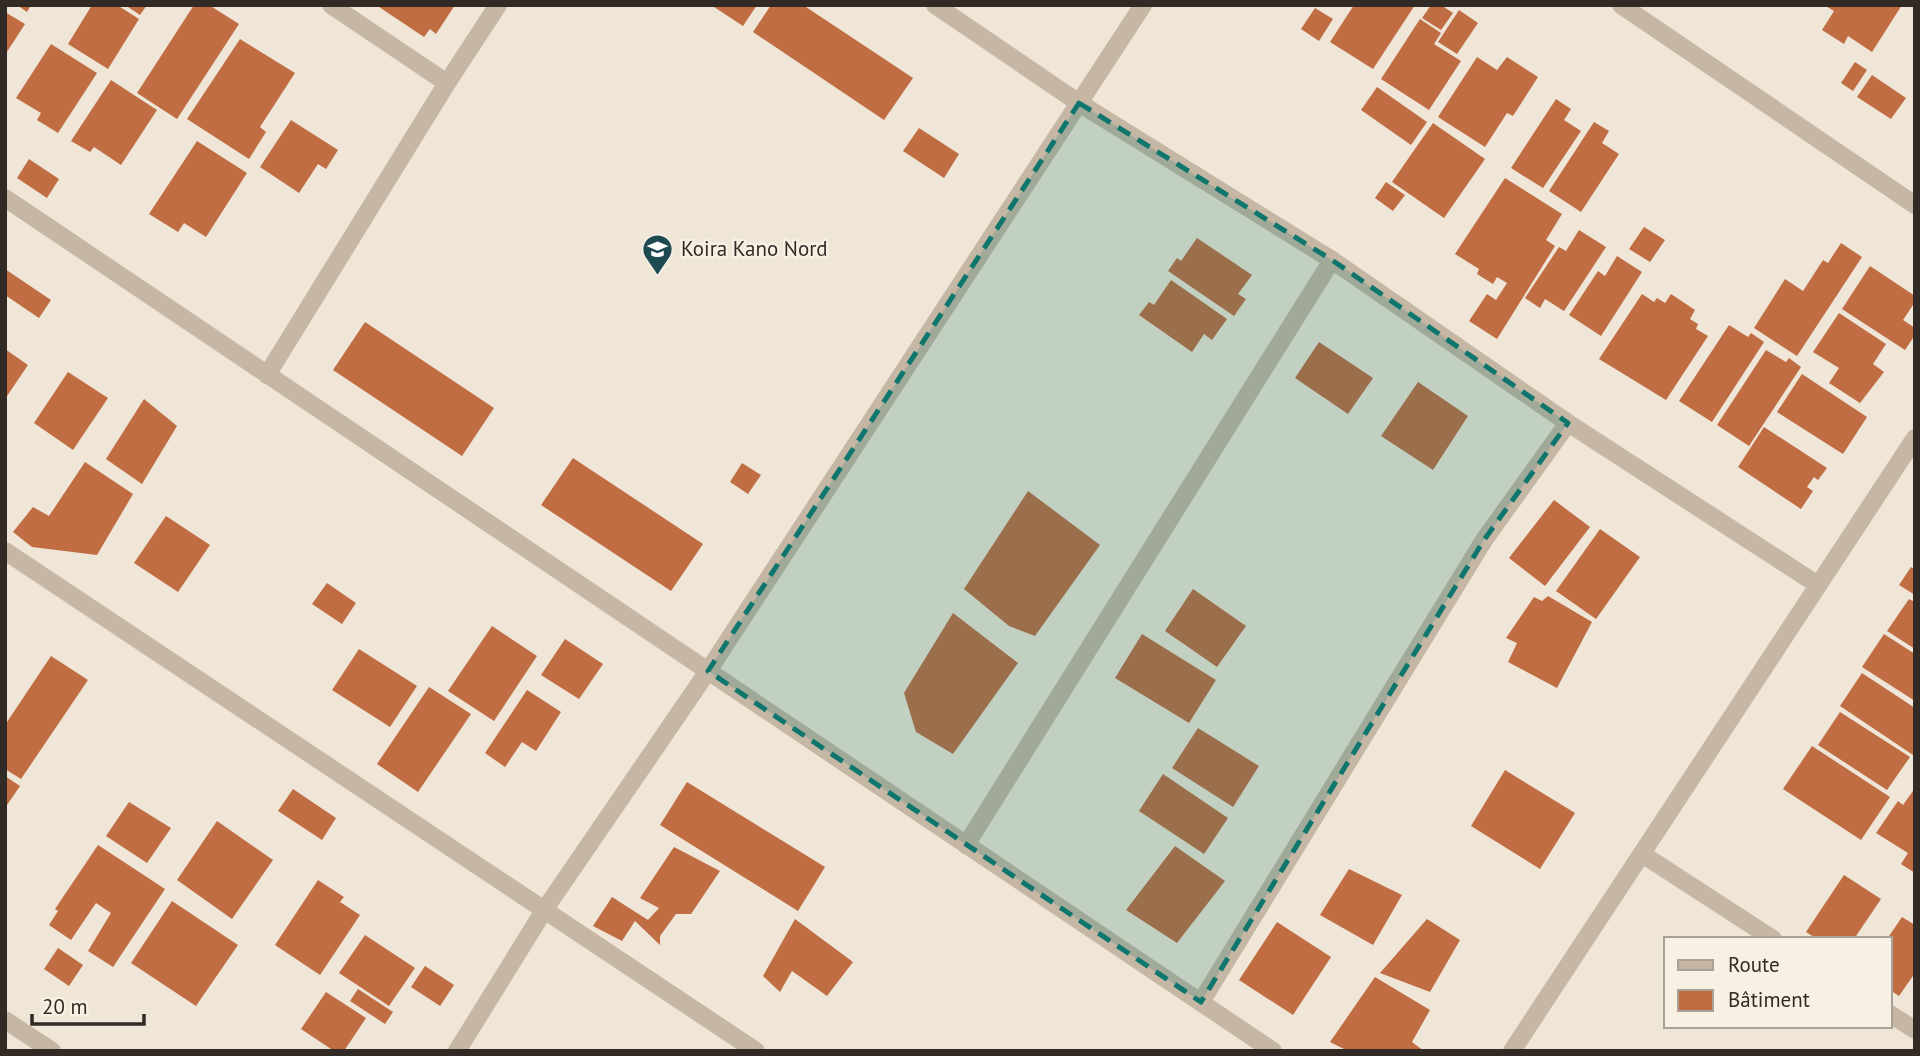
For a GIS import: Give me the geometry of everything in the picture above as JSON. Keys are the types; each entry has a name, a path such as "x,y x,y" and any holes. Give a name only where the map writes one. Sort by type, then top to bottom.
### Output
{"street":[{"path":"331,5 447,83"},
{"path":"267,375 498,5"},
{"path":"934,5 1079,103 1332,260 1568,423 1818,585"},
{"path":"457,1051 545,909 708,671 1143,5"},
{"path":"1621,5 1915,205"},
{"path":"5,198 1273,1051"},
{"path":"966,845 1332,260"},
{"path":"1201,1002 1484,540 1568,423"},
{"path":"1512,1051 1915,438"},
{"path":"5,551 756,1051"},
{"path":"1642,854 1770,937"},
{"path":"1892,1015 1915,1030"},
{"path":"5,1020 52,1051"}],"highlighted area":[{"path":"1079,103 1332,260 1568,423 1484,540 1201,1002 708,671"}],"building":[{"path":"17,5 31,5 27,12"},
{"path":"92,5 117,5 139,19 108,69 68,44"},
{"path":"125,5 147,5 140,15"},
{"path":"194,5 209,5 239,24 177,119 137,93"},
{"path":"376,5 455,5 436,34 430,29 424,37"},
{"path":"711,5 757,5 743,26"},
{"path":"771,5 803,5 913,78 884,120 753,32"},
{"path":"1354,5 1415,5 1373,69 1330,42"},
{"path":"1431,5 1441,5 1453,13 1441,30 1422,18"},
{"path":"1824,5 1902,5 1872,52 1848,36 1844,44 1822,30 1834,11"},
{"path":"1315,8 1333,19 1319,41 1301,29"},
{"path":"1459,10 1478,23 1457,54 1438,42"},
{"path":"5,12 25,24 5,55"},
{"path":"1420,19 1441,33 1434,44 1461,61 1429,110 1381,79"},
{"path":"240,39 295,73 260,127 266,132 249,159 187,119"},
{"path":"51,44 97,73 58,133 37,120 41,113 16,98"},
{"path":"1477,57 1497,70 1507,57 1538,77 1513,116 1507,113 1485,147 1438,117"},
{"path":"1855,62 1867,70 1853,91 1841,83"},
{"path":"1872,75 1906,98 1891,119 1857,97"},
{"path":"111,80 157,110 121,165 94,147 90,152 71,141"},
{"path":"1377,87 1427,122 1411,145 1361,110"},
{"path":"1556,99 1571,109 1564,120 1581,131 1543,188 1511,168"},
{"path":"291,120 338,150 326,169 318,164 299,193 260,167"},
{"path":"1594,122 1609,131 1602,143 1619,154 1581,212 1549,191"},
{"path":"1433,123 1485,159 1444,218 1392,182"},
{"path":"919,128 959,154 944,178 903,151"},
{"path":"197,141 247,173 206,237 184,223 178,232 149,214"},
{"path":"29,159 59,179 47,198 17,178"},
{"path":"1505,178 1562,214 1546,240 1555,246 1497,339 1469,321 1487,294 1496,300 1507,283 1497,277 1493,284 1477,274 1479,269 1455,254"},
{"path":"1386,182 1405,195 1393,211 1375,198"},
{"path":"1644,227 1665,240 1650,262 1629,249"},
{"path":"1579,230 1606,247 1564,311 1545,299 1540,308 1525,298 1559,247 1566,251"},
{"path":"1197,238 1252,275 1238,294 1246,299 1234,316 1168,271 1177,258 1181,261"},
{"path":"1841,243 1862,257 1797,356 1754,328 1785,279 1803,291 1823,260 1828,263"},
{"path":"1617,256 1642,272 1601,336 1569,315 1598,271 1605,276"},
{"path":"1870,266 1915,296 1915,302 1903,320 1915,328 1915,335 1905,350 1842,309"},
{"path":"5,269 51,300 39,318 5,295"},
{"path":"1171,280 1227,319 1212,340 1204,334 1192,352 1139,315 1149,302 1154,305"},
{"path":"1642,294 1654,302 1657,298 1665,303 1671,294 1695,310 1690,319 1698,324 1696,329 1708,336 1666,400 1599,359"},
{"path":"1839,313 1886,344 1873,364 1884,372 1860,403 1829,383 1839,368 1813,352"},
{"path":"365,322 494,408 462,456 333,370"},
{"path":"1729,325 1748,337 1751,333 1764,342 1712,422 1679,401"},
{"path":"1319,342 1373,378 1348,414 1295,378"},
{"path":"5,349 28,365 5,399"},
{"path":"1766,350 1786,362 1789,358 1801,367 1749,446 1717,425"},
{"path":"68,372 108,398 73,450 34,423"},
{"path":"1802,374 1867,417 1843,454 1777,412"},
{"path":"1418,382 1468,416 1433,470 1381,436"},
{"path":"144,399 177,426 142,484 106,459"},
{"path":"1764,427 1827,468 1818,480 1814,477 1807,487 1813,491 1801,509 1738,467"},
{"path":"573,458 703,544 671,591 541,505"},
{"path":"85,462 133,494 97,555 32,547 13,532 33,507 49,516"},
{"path":"742,463 761,475 748,494 730,482"},
{"path":"1028,491 1100,545 1035,636 1009,626 964,589"},
{"path":"1554,500 1590,527 1545,586 1509,558"},
{"path":"166,516 210,545 178,592 134,563"},
{"path":"1600,529 1640,557 1596,619 1556,591"},
{"path":"1911,567 1915,570 1915,595 1899,585"},
{"path":"327,583 356,603 342,624 312,604"},
{"path":"1193,589 1246,626 1217,667 1165,631"},
{"path":"1548,596 1592,622 1557,688 1508,662 1517,643 1506,638 1534,597 1542,601"},
{"path":"1909,599 1915,602 1915,649 1887,631"},
{"path":"953,613 1018,663 953,754 916,732 904,693"},
{"path":"492,626 537,656 494,721 448,691"},
{"path":"1142,634 1216,680 1189,723 1115,678"},
{"path":"1884,634 1915,654 1915,701 1862,667"},
{"path":"565,639 603,664 579,699 541,675"},
{"path":"359,649 417,686 390,727 332,690"},
{"path":"51,656 88,680 21,779 5,769 5,725"},
{"path":"1862,673 1915,708 1913,755 1840,706"},
{"path":"429,687 471,714 418,792 377,764"},
{"path":"527,690 561,712 536,751 522,742 505,767 485,753"},
{"path":"1840,712 1910,757 1887,790 1818,745"},
{"path":"1198,728 1259,766 1233,807 1172,768"},
{"path":"1812,746 1890,797 1861,840 1783,789"},
{"path":"1505,770 1575,813 1540,869 1471,826"},
{"path":"1163,774 1228,818 1204,854 1139,811"},
{"path":"5,776 20,786 5,808"},
{"path":"687,782 825,867 798,911 660,825"},
{"path":"1915,788 1915,873 1901,864 1908,853 1876,833 1898,801 1903,805"},
{"path":"293,789 336,818 322,840 278,811"},
{"path":"129,802 171,828 147,863 106,836"},
{"path":"217,821 273,860 232,919 177,880"},
{"path":"98,845 165,889 113,967 88,951 111,913 96,903 71,940 49,925 58,911 55,909"},
{"path":"1175,846 1225,881 1177,943 1126,910"},
{"path":"674,847 720,871 691,914 676,914 660,936 660,945 635,921 622,941 593,926 612,897 648,920 659,908 640,898"},
{"path":"1349,869 1402,895 1373,945 1320,915"},
{"path":"1844,875 1881,899 1855,937 1814,937 1806,932"},
{"path":"318,880 344,897 340,902 360,915 320,975 275,945"},
{"path":"172,901 238,945 196,1006 131,963"},
{"path":"1902,917 1915,925 1915,973 1899,996 1892,991 1892,937 1888,937"},
{"path":"795,919 853,962 827,996 792,971 780,992 763,976"},
{"path":"1427,919 1460,940 1430,992 1380,973"},
{"path":"1277,922 1331,957 1293,1015 1239,980"},
{"path":"365,935 415,968 389,1006 339,973"},
{"path":"58,948 83,965 69,986 44,969"},
{"path":"425,966 454,985 440,1006 411,987"},
{"path":"1375,977 1430,1010 1412,1042 1424,1051 1348,1051 1330,1042"},
{"path":"358,989 393,1012 385,1024 350,1001"},
{"path":"326,992 366,1018 344,1051 334,1051 301,1029"}],"place":[{"name":"Koira Kano Nord","path":"658,276"}]}
